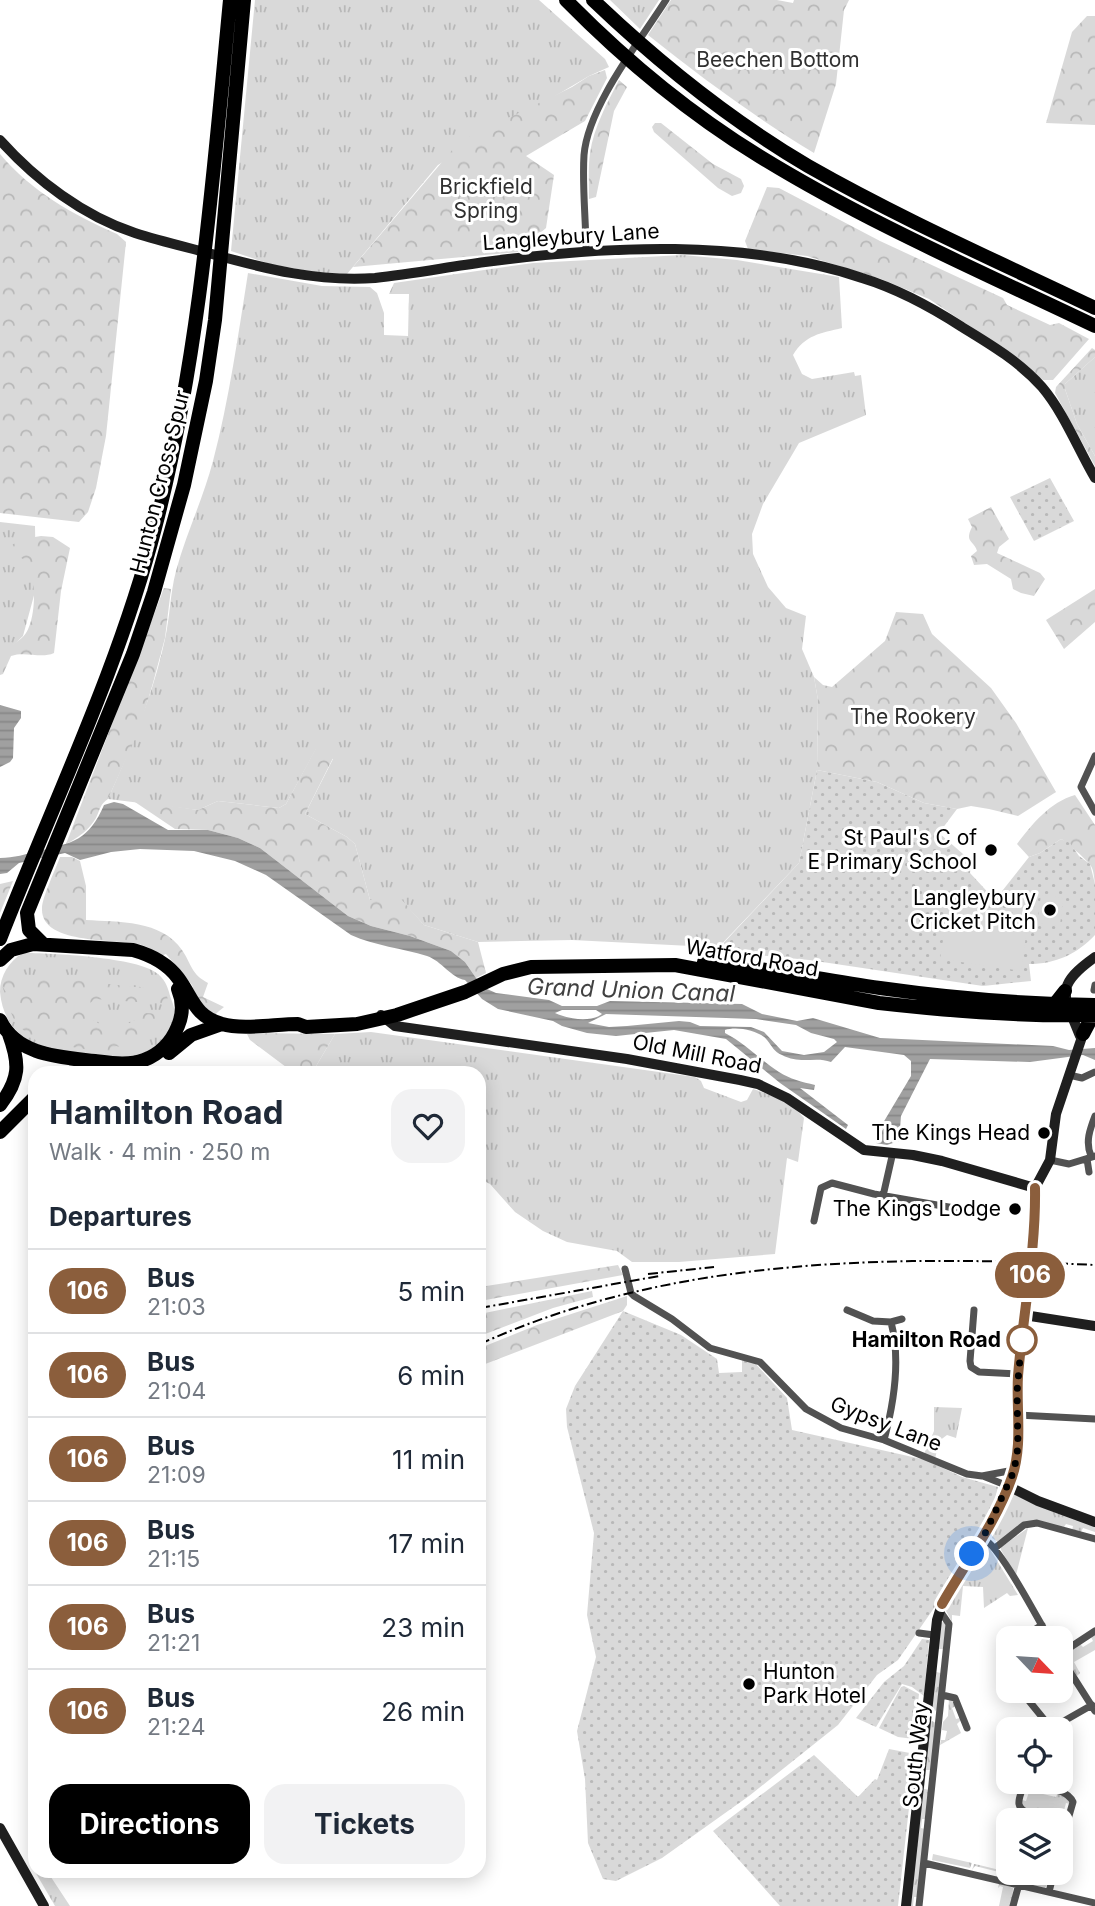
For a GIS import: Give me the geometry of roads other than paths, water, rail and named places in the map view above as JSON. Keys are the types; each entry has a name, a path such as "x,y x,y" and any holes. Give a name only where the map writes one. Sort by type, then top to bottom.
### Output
{"highway":[{"name":"Hunton Cross Spur","path":"0,939 118,646 155,531 175,447 197,315 230,0"},
{"name":"Hunton Cross Spur","path":"43,944 29,930 27,915 124,678 155,592 197,429 220,280 244,0"},
{"path":"566,0 656,83 758,155 836,200 1095,326"},
{"path":"593,0 627,32 730,116 808,166 1095,308"},
{"path":"0,960 11,950 23,945 133,950 154,957 169,969 179,979 195,1007 213,1026"},
{"name":"Watford Road","path":"213,1026 298,1024 306,1027 357,1024 380,1015 408,1011 465,992 514,970 531,967 675,965 703,962 741,965 881,988 1067,1003"},
{"name":"Watford Road","path":"675,965 913,1007 1094,1002"},
{"path":"164,1047 175,1033 181,1012 180,994 169,969"},
{"path":"1081,1039 1094,1002"},
{"path":"0,1020 9,1034 18,1073 0,1105"},
{"path":"9,1034 41,1054 111,1063 139,1062 196,1028 213,1026"},
{"path":"150,1066 191,1035 213,1026"},
{"path":"99,1066 111,1063"},
{"path":"0,1132 28,1104"},
{"path":"13,1118 28,1108"}],"street":[{"path":"586,251 584,153 598,110 617,75 666,0"},
{"name":"Langleybury Lane","path":"0,140 21,164 76,205 114,225 251,265 307,277 352,279 586,251 703,250 776,258 870,280 903,294 978,337 1033,377 1052,401 1095,478"},
{"path":"1095,756 1081,787 1095,813"},
{"path":"941,1607 983,1538 1014,1471 1018,1447 1018,1374 1031,1268 1035,1188 1050,1160 1056,1114 1081,1039 1067,1003 1078,969 1095,957"},
{"name":"Old Mill Road","path":"380,1015 395,1026 627,1059 758,1084 800,1105 864,1150 942,1161 1035,1188"},
{"path":"1069,1075 1082,1078 1095,1072"},
{"path":"1089,1172 1091,1157 1087,1147 1095,1116"},
{"path":"883,1196 893,1153"},
{"path":"1050,1160 1069,1164 1091,1157"},
{"path":"814,1221 819,1192 828,1184 960,1209"},
{"name":"Gypsy Lane","path":"625,1269 634,1296 672,1319 709,1348 760,1362 796,1399 816,1415 852,1433 884,1440 967,1474 982,1476 1008,1486"},
{"path":"847,1310 873,1321 891,1322 902,1319"},
{"path":"974,1310 971,1367 979,1372 1018,1374"},
{"path":"1024,1315 1095,1326"},
{"path":"884,1440 896,1361 896,1343 891,1322"},
{"path":"1018,1415 1095,1419"},
{"name":"Gypsy Lane","path":"982,1476 1014,1471"},
{"path":"1008,1486 1038,1501 1095,1522"},
{"path":"995,1548 1024,1525 1037,1522 1095,1539"},
{"path":"983,1538 995,1548 1042,1625"},
{"name":"South Way","path":"906,1906 934,1635 941,1607"},
{"name":"South Way","path":"919,1906 949,1624 941,1607"},
{"path":"1073,1646 1095,1631"},
{"path":"919,1633 934,1635"},
{"path":"1073,1676 1093,1708 1073,1718"},
{"path":"942,1695 955,1698 967,1728"},
{"path":"1033,1703 1044,1717"},
{"path":"926,1716 940,1717"},
{"path":"1066,1794 1073,1802 1069,1808"},
{"path":"0,1828 28,1878"},
{"path":"0,1841 18,1860"},
{"path":"924,1863 996,1879"},
{"path":"28,1878 44,1906"},
{"path":"1013,1906 1019,1885"},
{"path":"1023,1885 1095,1903"},
{"path":"1049,1892 1051,1885"}],"railway":[{"path":"486,1342 553,1315 628,1294 704,1278 782,1268 938,1261 1095,1265"},
{"path":"648,1274 714,1267"},
{"path":"486,1307 659,1276"}],"place":[{"name":"St Paul's C of E Primary School","path":"991,850"},
{"name":"Langleybury Cricket Pitch","path":"1050,910"},
{"name":"The Kings Head","path":"1044,1133"},
{"name":"The Kings Lodge","path":"1015,1209"},
{"name":"Hamilton Road","path":"1022,1340"},
{"name":"Hunton Park Hotel","path":"749,1684"}],"park label":[{"name":"Beechen Bottom","path":"778,60"},
{"name":"Brickfield Spring","path":"486,199"},
{"name":"The Rookery","path":"913,717"}],"water label":[{"name":"Grand Union Canal","path":"631,990"}]}
